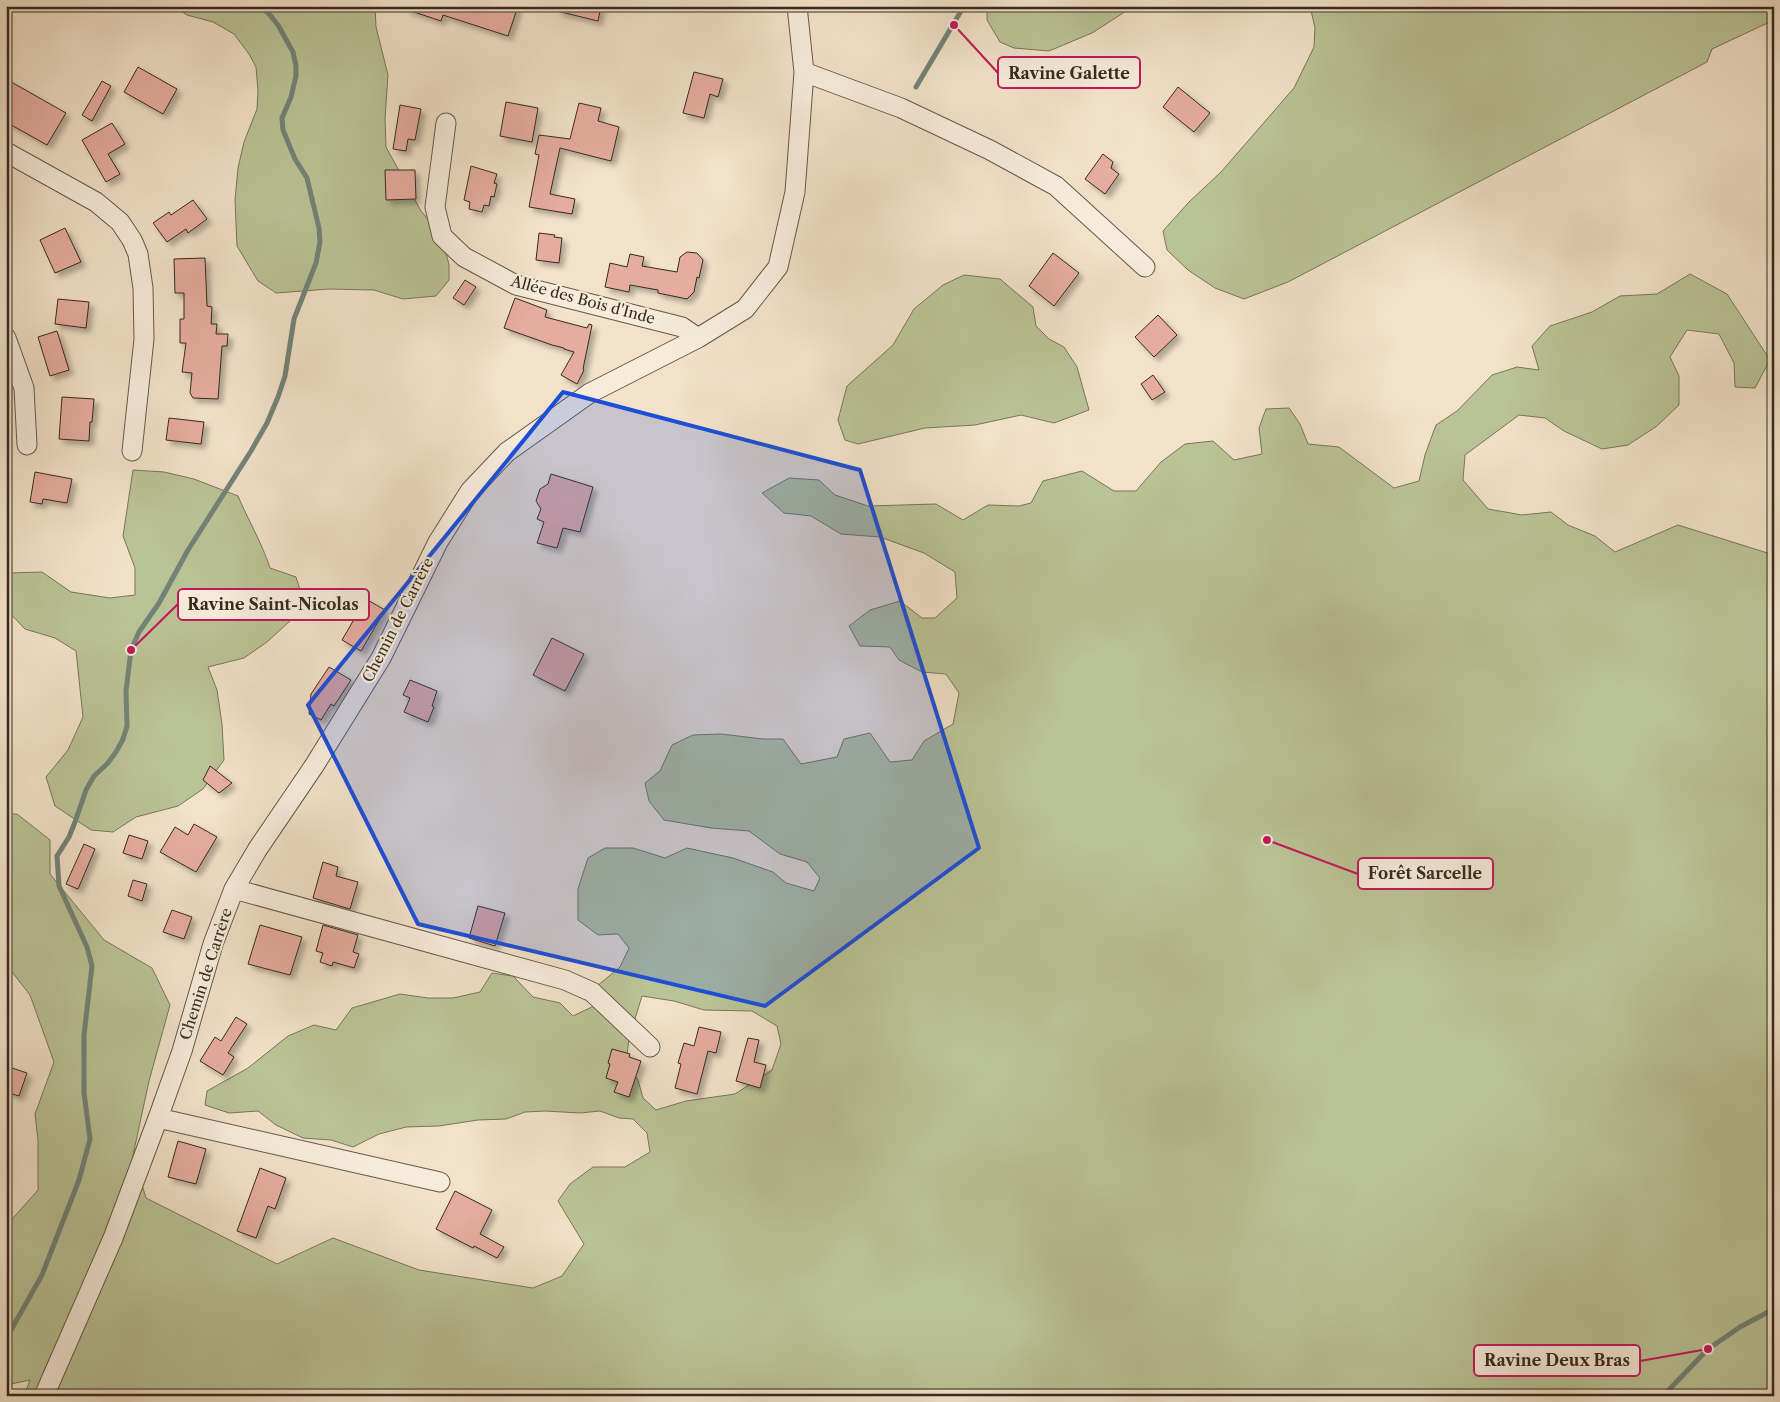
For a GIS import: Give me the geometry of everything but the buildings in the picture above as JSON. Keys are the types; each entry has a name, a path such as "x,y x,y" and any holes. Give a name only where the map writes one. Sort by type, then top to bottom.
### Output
{"street":[{"name":"Chemin de Carrère","path":"44,1396 113,1238 158,1118 182,1051 213,944 234,888 257,850 314,766 381,658 438,542 470,491 507,452 590,393 698,338 745,309 778,267 795,192 804,72 797,6"},
{"path":"804,72 901,108 990,150 1056,186 1145,267"},
{"name":"Allée des Bois d'Inde","path":"446,123 434,207 442,236 464,257 516,285 682,327 698,338"},
{"path":"6,152 96,202 120,222 132,240 138,254 143,288 144,339 132,451"},
{"path":"6,338 24,388 27,445"},
{"path":"234,888 565,980 592,992 650,1047"},
{"path":"158,1118 440,1182"}],"highlighted area":[{"path":"563,392 860,470 979,848 765,1006 418,924 308,705"}],"green space":[{"path":"173,6 375,6 376,27 388,75 385,119 386,147 421,211 442,236 449,265 449,280 436,296 403,299 374,290 329,289 276,293 258,281 237,246 235,200 238,168 244,142 257,109 256,67 234,34 213,22 187,15"},
{"path":"987,6 1134,6 1092,33 1049,51 1014,48 1000,42 987,20"},
{"path":"1310,6 1774,6 1774,20 1712,49 1707,62 1288,282 1244,299 1215,288 1188,270 1167,250 1163,231 1189,202 1221,172 1294,88 1314,47 1315,28"},
{"path":"1690,274 1727,294 1770,360 1755,388 1735,387 1734,363 1719,334 1687,330 1670,357 1679,376 1679,405 1657,426 1628,445 1602,449 1564,431 1545,418 1519,415 1465,455 1463,480 1488,509 1522,515 1551,512 1568,525 1595,536 1615,552 1678,525 1774,555 1774,1396 24,1396 30,1380 6,1385 6,1226 38,1190 38,1140 35,1114 54,1062 30,995 6,964 6,814 17,814 50,840 50,874 104,940 152,968 170,1005 149,1081 133,1155 146,1198 277,1264 333,1238 419,1270 533,1288 562,1276 584,1244 558,1201 570,1184 593,1167 625,1167 650,1152 647,1133 633,1119 619,1118 600,1111 580,1113 525,1112 506,1119 478,1120 439,1126 406,1127 379,1134 353,1147 331,1140 303,1138 276,1125 258,1111 229,1113 205,1105 207,1091 248,1068 288,1036 314,1025 336,1030 352,1008 400,994 428,998 453,998 480,992 492,973 513,976 533,997 560,1003 573,1016 594,1006 597,986 620,967 629,948 618,934 598,935 578,920 578,889 588,858 605,848 633,848 665,858 687,848 733,858 773,872 786,883 814,891 820,878 807,862 780,854 749,831 711,828 664,820 649,801 645,783 660,771 672,745 693,735 721,734 763,739 783,739 801,764 837,757 844,739 870,733 890,762 912,760 924,741 953,724 959,693 946,674 922,672 899,660 890,647 860,646 849,626 870,610 900,601 922,618 935,618 957,598 955,572 924,553 880,537 841,534 811,516 784,513 762,493 789,478 819,480 835,495 868,506 936,504 963,520 988,505 1019,506 1031,503 1043,481 1082,471 1114,491 1136,491 1161,462 1185,444 1213,441 1234,460 1262,454 1259,428 1266,409 1289,408 1300,424 1308,444 1339,447 1394,488 1419,481 1425,455 1436,425 1457,411 1492,375 1517,367 1539,370 1532,346 1550,326 1592,312 1620,296 1657,294","holes":["642,996 674,1001 704,1010 752,1011 777,1026 781,1044 772,1070 735,1094 686,1101 656,1110 643,1098 638,1080 626,1063 629,1039"]},
{"path":"964,275 1000,279 1033,307 1036,326 1049,339 1064,347 1077,367 1089,410 1054,423 1021,415 975,425 925,428 858,444 845,440 838,420 847,386 893,345 914,309 943,285"},
{"path":"133,470 164,472 194,479 238,496 270,568 296,577 303,599 291,620 267,642 244,658 208,667 217,690 222,724 224,760 203,789 178,806 136,817 113,832 91,830 55,806 46,777 68,750 83,717 76,651 55,638 25,629 6,609 6,579 8,573 42,572 71,592 110,598 135,595 135,568 123,536"}],"waterway":[{"path":"6,1339 42,1275 79,1180 90,1139 84,1093 84,1035 92,966 87,947 59,886 57,856 69,837 86,790 94,776 116,752 123,739 127,726 126,691 131,650 139,632 159,603 188,550 267,423 285,376 294,319 316,263 320,242 319,228 307,178 295,159 283,130 282,118 291,97 296,76 293,52 278,25 260,6"},
{"path":"916,87 964,6"},
{"path":"1663,1396 1708,1349 1740,1327 1774,1309"}],"place":[{"name":"Ravine Galette","path":"954,25"},
{"name":"Ravine Saint-Nicolas","path":"131,650"},
{"name":"Forêt Sarcelle","path":"1267,840"},
{"name":"Ravine Deux Bras","path":"1708,1349"}]}
